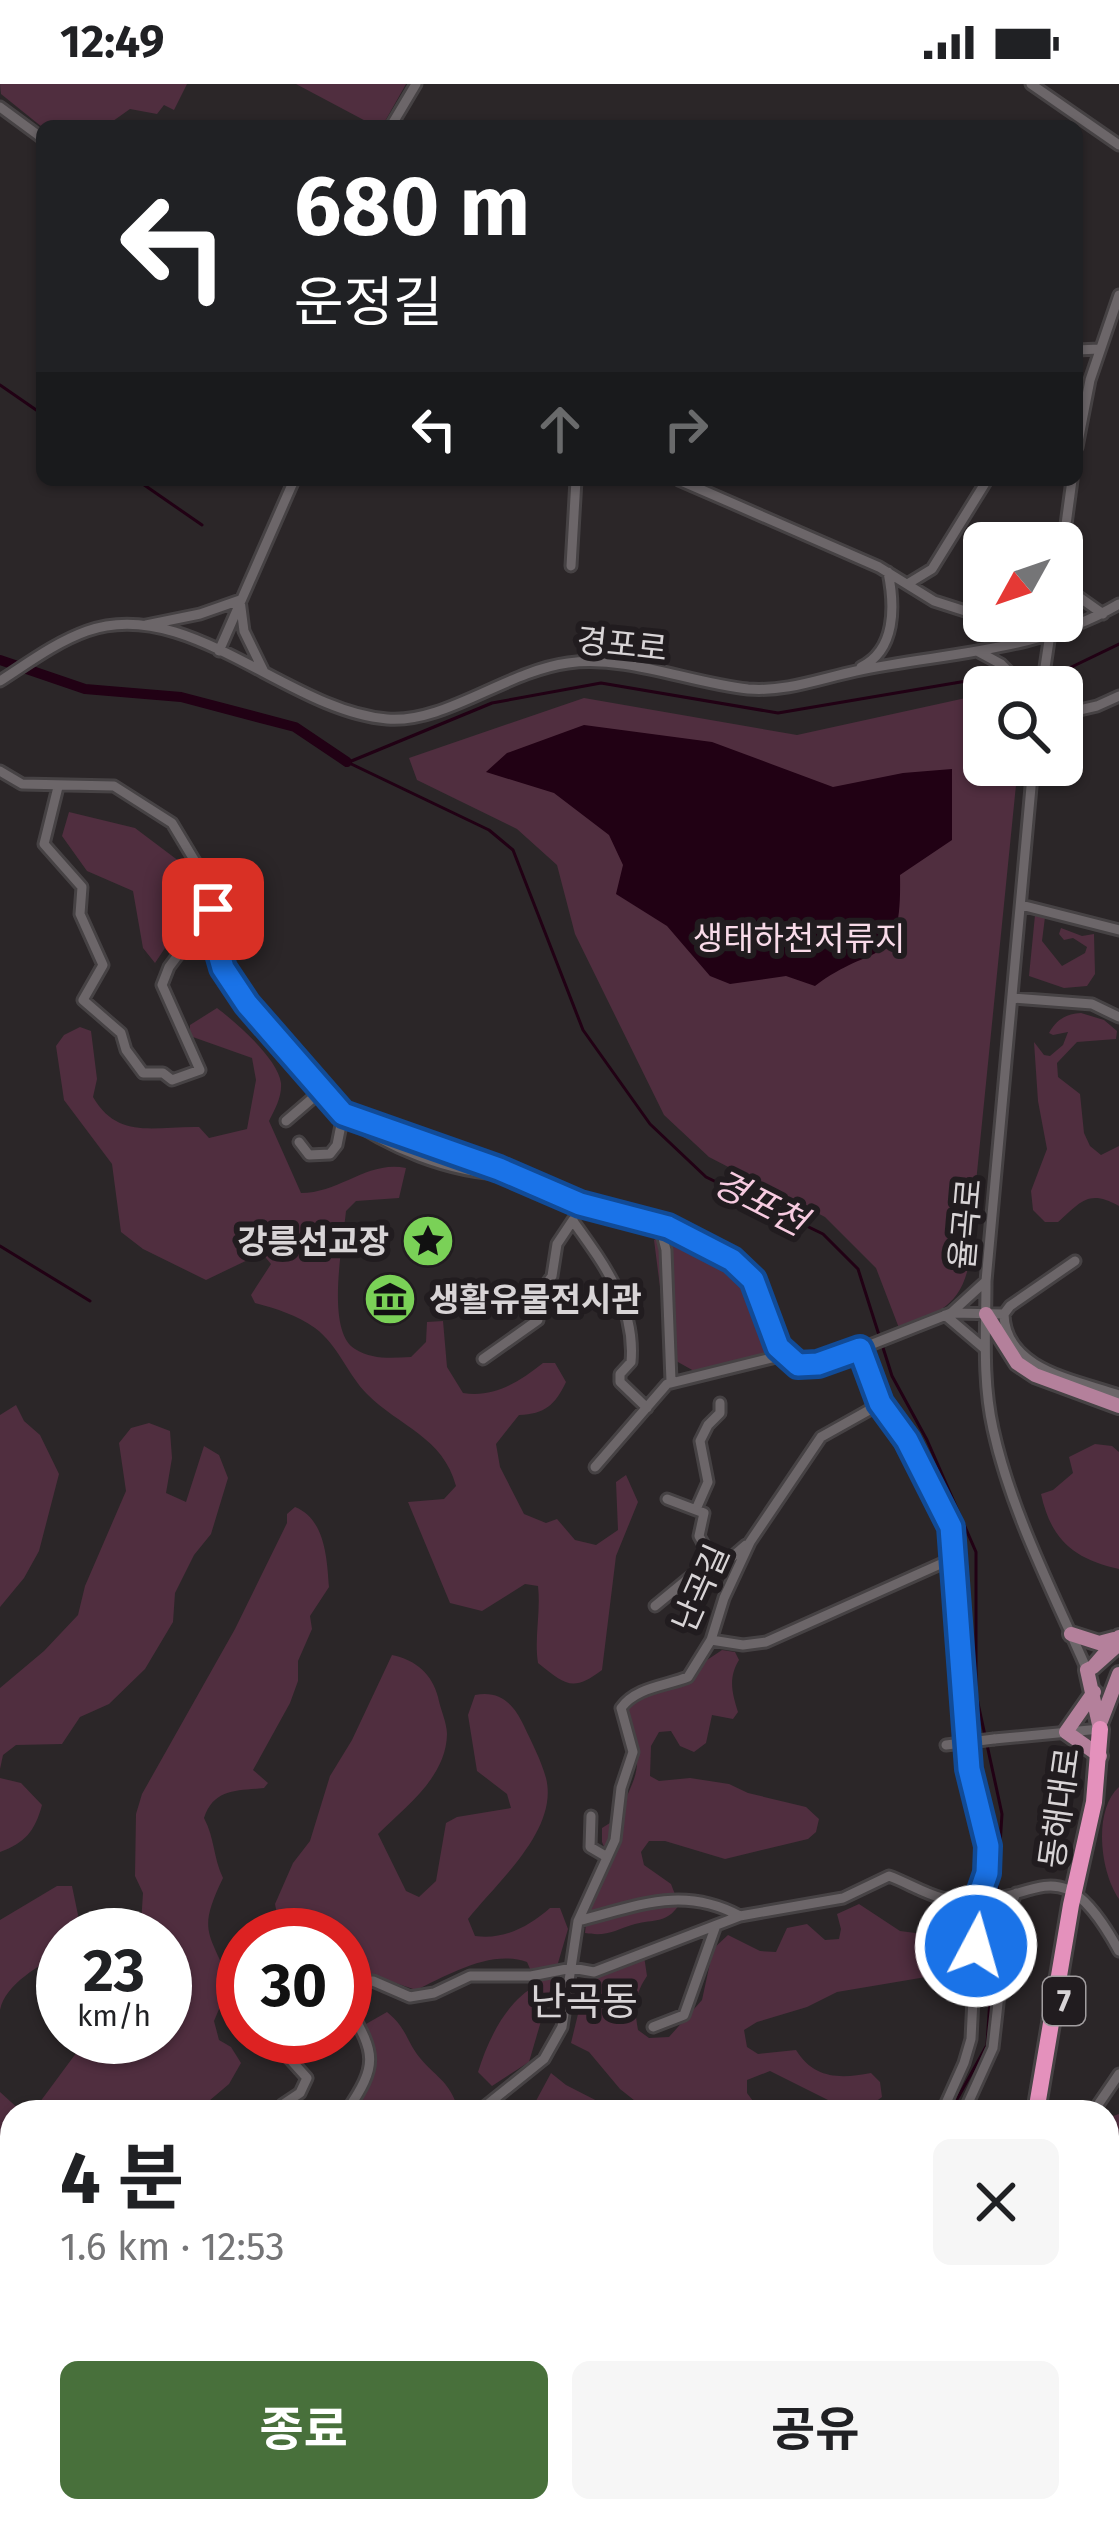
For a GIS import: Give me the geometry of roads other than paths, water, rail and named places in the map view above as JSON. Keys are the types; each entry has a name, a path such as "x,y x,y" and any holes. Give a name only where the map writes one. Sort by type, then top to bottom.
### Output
{"highway":[{"name":"동해대로","path":"1042,2100 1100,1756 1099,1727"}],"main road":[{"path":"986,1313 1017,1363 1034,1375 1119,1406"},
{"path":"1071,1634 1099,1643 1119,1640"},
{"path":"1090,1669 1119,1640"},
{"name":"동해대로","path":"1090,1669 1099,1727"},
{"name":"7","path":"1099,1727 1119,1674"},
{"path":"1094,1692 1066,1732 1100,1756"}],"street":[{"path":"395,120 416,84"},
{"path":"1031,84 1083,120"},
{"path":"0,106 36,133"},
{"path":"1083,120 1119,145"},
{"path":"1083,421 1118,298"},
{"path":"1083,350 1100,349"},
{"path":"219,651 292,486"},
{"path":"571,566 576,486"},
{"path":"694,486 888,572 934,601 963,610"},
{"path":"891,602 932,569 983,486"},
{"path":"1066,522 1071,486"},
{"path":"852,672 877,658 887,645 888,572"},
{"path":"146,625 240,600"},
{"path":"240,600 244,631 265,674"},
{"path":"1083,600 1103,614"},
{"name":"경포로","path":"1083,623 1119,604"},
{"name":"경포로","path":"0,680 67,640 106,626 146,625 219,651 330,706 394,720 433,713 535,668 573,662 755,689 791,687 1031,642"},
{"path":"977,651 1003,666"},
{"path":"1083,709 1119,696"},
{"path":"0,771 22,784 115,786 172,823 208,883 213,933 223,968 247,1004 343,1114 380,1141 483,1174 510,1174 580,1204 660,1225 743,1267 784,1355 808,1366 862,1348 948,1314 986,1281"},
{"name":"율곡로","path":"1032,786 986,1281 985,1349 992,1426 1004,1469 1071,1634 1090,1669"},
{"path":"58,787 44,844 82,887 80,914 103,964 83,1000 121,1033 126,1050 143,1073 163,1073 172,1080 200,1070 161,985 213,909"},
{"path":"1021,905 1119,930"},
{"path":"1013,998 1092,1004 1119,1017"},
{"path":"286,1120 321,1091"},
{"path":"298,1142 309,1155 330,1154 337,1145 343,1114"},
{"path":"483,1359 538,1320 538,1296 552,1276 557,1244 580,1204"},
{"path":"573,1221 614,1281 632,1345 631,1363 620,1374 620,1382 647,1408"},
{"path":"660,1225 666,1250 671,1381"},
{"path":"1075,1261 1010,1306 1004,1315 1010,1342 1036,1366 1119,1395"},
{"path":"948,1314 1004,1315"},
{"path":"948,1314 985,1349"},
{"path":"862,1348 880,1403 907,1440 951,1527 969,1769 988,1846 971,2039 947,2100"},
{"path":"595,1467 671,1381 784,1355"},
{"path":"697,1508 708,1482 700,1442 720,1413 720,1403"},
{"name":"난곡길","path":"494,2100 531,2072 554,2045 562,2027 578,1921 615,1840 621,1788 633,1752 621,1708 643,1690 688,1677 711,1640 750,1542 821,1437 880,1403"},
{"path":"667,1499 697,1508 705,1516 699,1536 712,1558 724,1564 750,1542"},
{"path":"655,1606 712,1558"},
{"path":"711,1640 743,1646 766,1642 954,1558"},
{"path":"946,1745 1099,1727"},
{"path":"592,1816 590,1847 608,1857"},
{"path":"588,1864 595,1852"},
{"path":"372,1981 410,1997 434,1993 470,1976 531,1976 572,1968 594,1972 740,1916 843,1898 889,1876 940,1898 982,1898 1056,1886 1076,1890 1091,1904 1119,1951"},
{"path":"969,2100 993,2048 1013,1893"},
{"path":"578,1921 686,1897 712,1901 740,1916"},
{"path":"653,2027 684,2015 715,1928"},
{"path":"290,2100 308,2078 295,2064"},
{"path":"356,2100 363,2092 369,2064"},
{"path":"1101,2100 1119,2074"}],"waterway":[{"path":"0,385 36,410"},
{"path":"146,486 202,525"},
{"path":"1074,666 1119,644"},
{"name":"경포천","path":"0,660 85,689 181,697 295,727 347,762"},
{"path":"349,762 492,703 601,683 778,713 963,682"},
{"name":"경포천","path":"347,762 489,830 513,850 583,1030 650,1124 706,1177 823,1234 858,1269 892,1376 927,1440 976,1552 976,1694 1002,1814 987,2045 957,2100"},
{"path":"0,1246 90,1301"}],"place":[{"name":"강릉선교장","path":"428,1241"},
{"name":"생활유물전시관","path":"390,1299"}],"district":[{"name":"난곡동","path":"584,2001"}],"park label":[{"name":"생태하천저류지","path":"799,938"}]}
